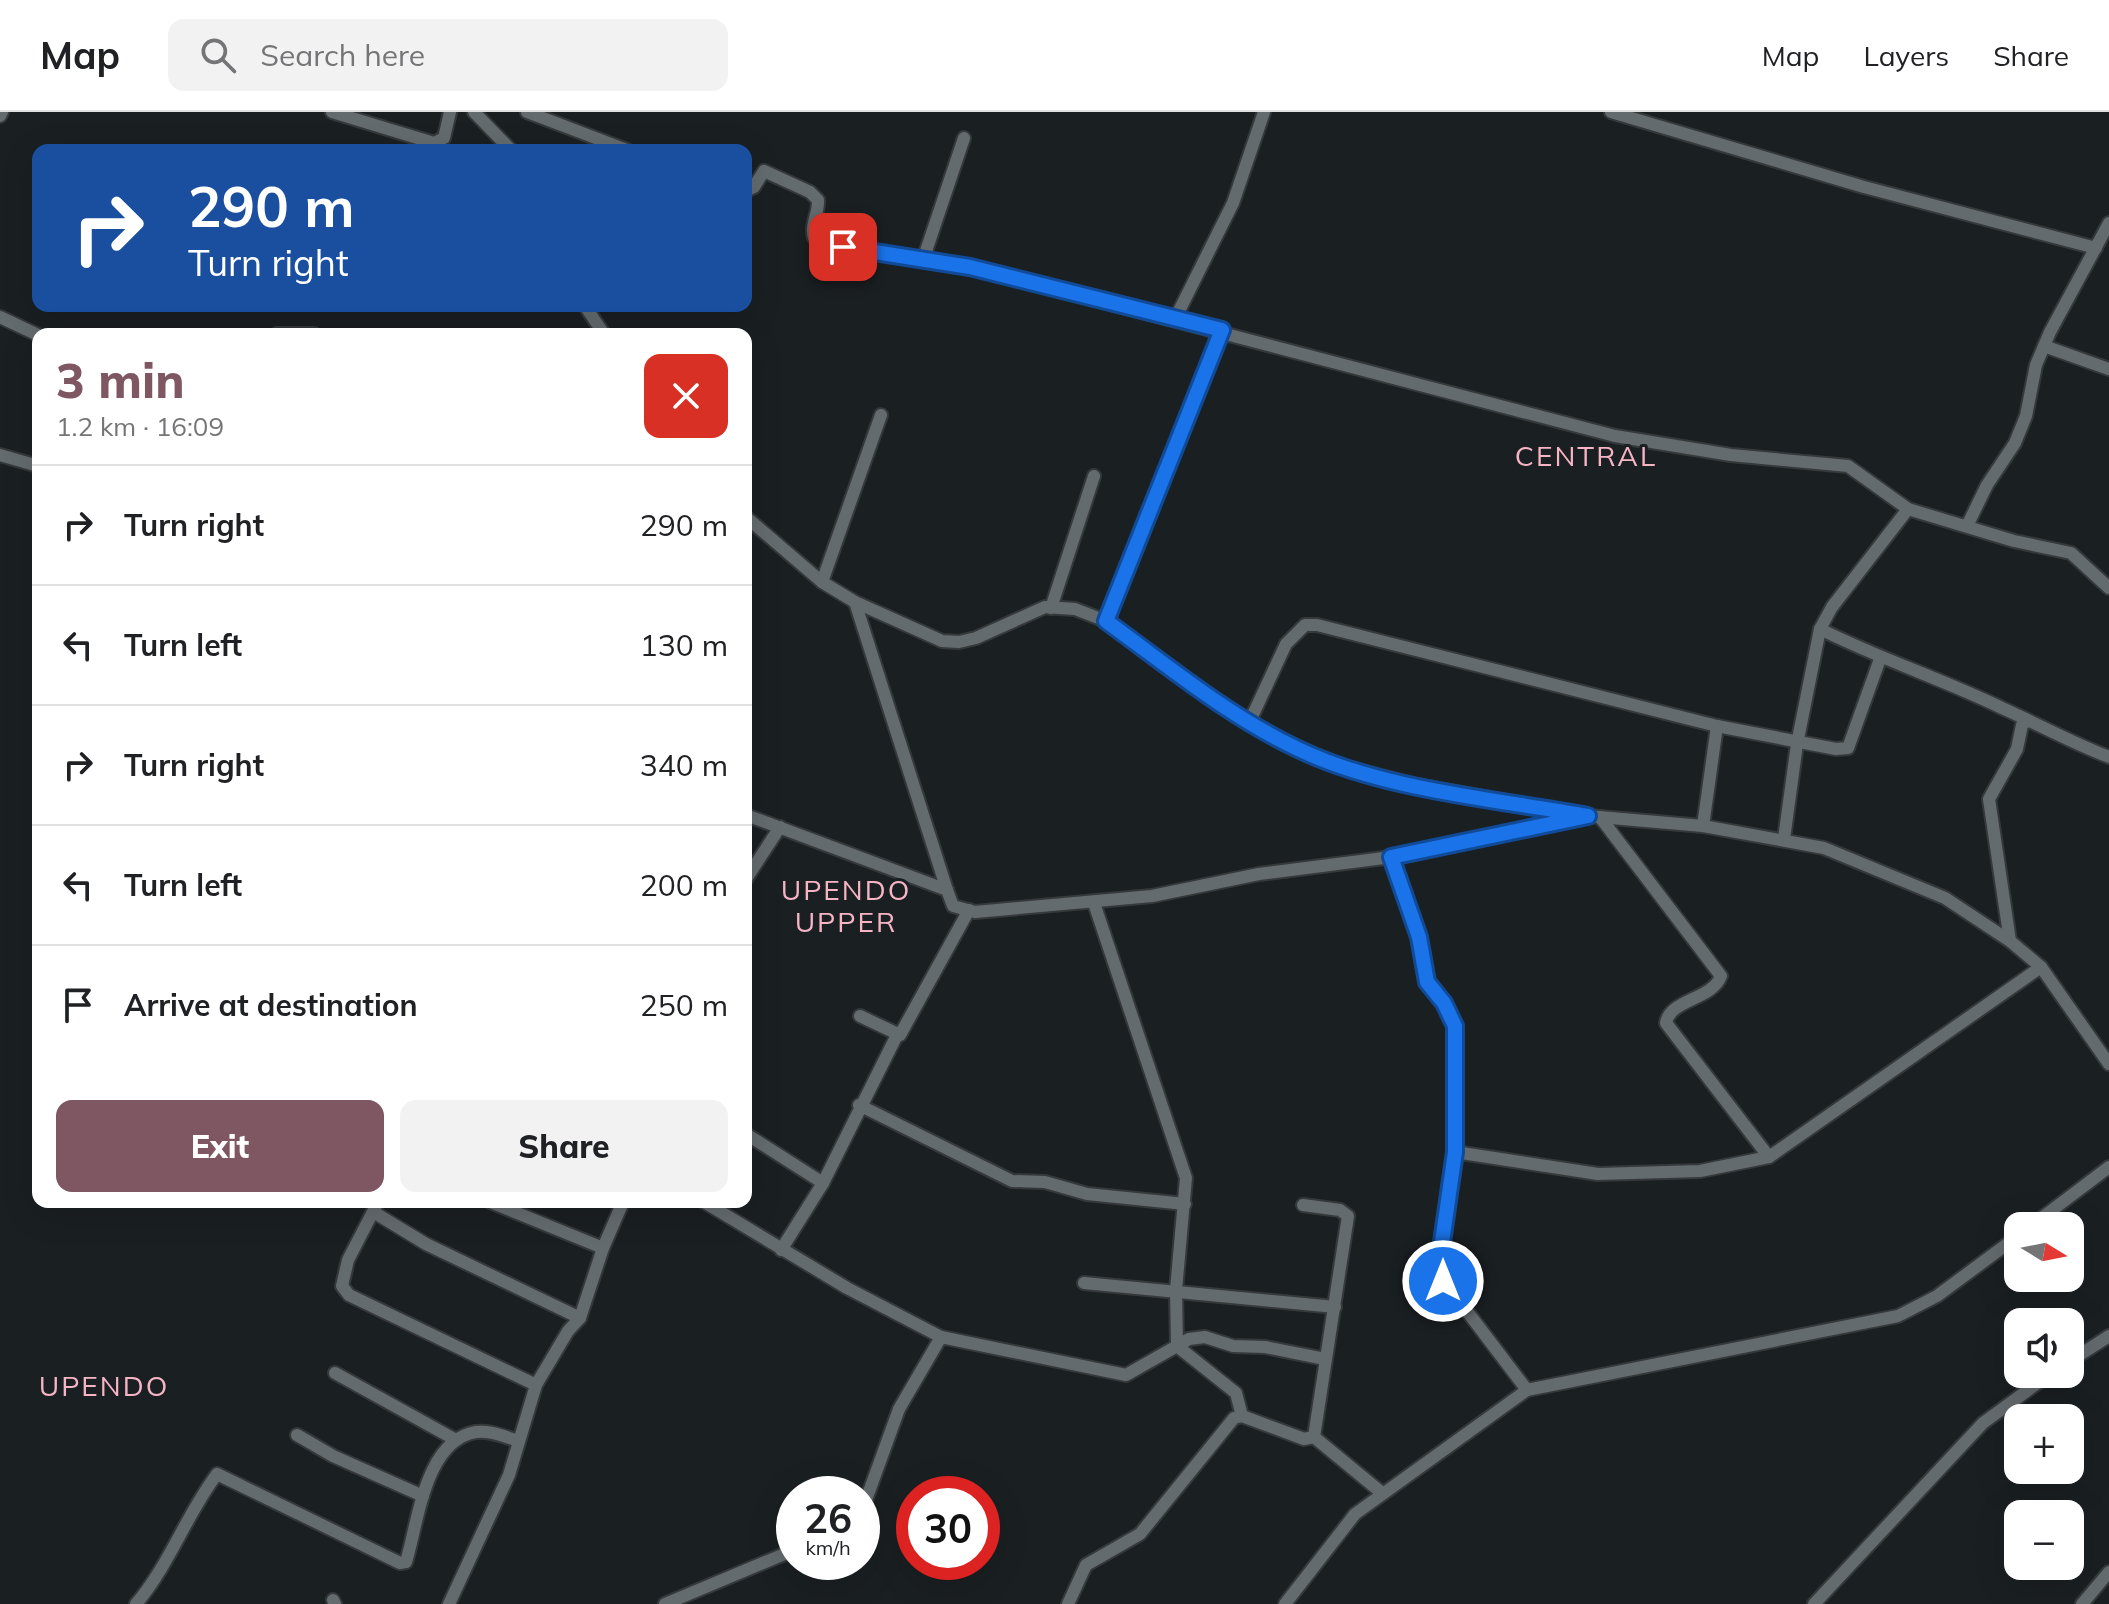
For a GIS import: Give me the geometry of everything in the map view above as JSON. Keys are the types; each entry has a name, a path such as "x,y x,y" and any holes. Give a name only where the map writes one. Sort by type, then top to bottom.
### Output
{"street":[{"path":"332,112 434,143 444,138 450,112"},
{"path":"474,112 505,144"},
{"path":"527,112 611,144"},
{"path":"1175,319 1233,203 1264,112"},
{"path":"1611,112 1864,187 2096,248"},
{"path":"923,260 964,138"},
{"path":"752,188 764,171 818,200 812,231 814,238 843,247 970,267 1222,330 1615,436 1731,455 1848,466 1908,509 2014,541 2071,553 2109,588"},
{"path":"1967,526 1987,485 2015,443 2026,416 2044,346 2109,223"},
{"path":"0,317 32,332"},
{"path":"1106,621 1222,330"},
{"path":"2044,346 2109,369"},
{"path":"822,582 881,415"},
{"path":"0,455 32,464"},
{"path":"1051,608 1094,476"},
{"path":"1784,839 1797,744 1820,629 1832,607 1908,509"},
{"path":"752,522 822,582 855,602 942,641 959,642 1051,608 1075,609 1106,621 1217,702 1298,750 1342,766 1412,784 1594,816 1703,826 1824,848 1945,898 2010,941 2041,967 2109,1064"},
{"path":"855,602 953,906 969,910 1094,903 1259,874 1391,857 1594,816"},
{"path":"1250,721 1292,635 1305,625 1317,625 1717,726 1797,744 1848,748 1880,659"},
{"path":"1820,629 1880,659 2109,757"},
{"path":"2010,941 1989,799 2017,749 2022,725 2027,721"},
{"path":"1703,826 1717,726"},
{"path":"1594,816 1721,976 1715,987 1672,1012 1666,1023 1769,1157"},
{"path":"752,817 824,847 947,890"},
{"path":"752,870 780,827"},
{"path":"1391,857 1419,937 1427,982 1444,1003 1455,1026 1455,1152 1439,1275 1527,1390"},
{"path":"1094,903 1186,1178 1176,1290 1177,1346"},
{"path":"781,1250 823,1183 859,1105 969,910"},
{"path":"1455,1152 1598,1174 1700,1171 1769,1157 2041,967"},
{"path":"860,1016 897,1035"},
{"path":"859,1105 1012,1181 1045,1182 1087,1194 1185,1204"},
{"path":"752,1138 823,1183"},
{"path":"2050,1212 2109,1167"},
{"path":"1303,1205 1340,1210 1348,1216 1314,1437"},
{"path":"376,1208 348,1260 342,1286 349,1295 536,1385"},
{"path":"378,1208 426,1244 580,1318"},
{"path":"505,1208 603,1248"},
{"path":"449,1604 509,1475 536,1385 568,1331 580,1318 603,1248 620,1208"},
{"path":"714,1208 781,1250 941,1337 1126,1375 1177,1346 1205,1337 1233,1346 1265,1347 1325,1359"},
{"path":"1285,1604 1346,1525 1382,1493 1527,1390 1898,1316 1937,1296 2004,1246"},
{"path":"1084,1283 1335,1307"},
{"path":"2084,1352 2109,1336"},
{"path":"875,1476 899,1409 941,1337"},
{"path":"1177,1346 1236,1393 1242,1416"},
{"path":"335,1373 456,1440"},
{"path":"1814,1604 1983,1423 2031,1388"},
{"path":"1242,1416 1304,1439 1314,1437"},
{"path":"1068,1604 1086,1565 1140,1534 1225,1427 1242,1416"},
{"path":"136,1604 159,1576 217,1474 400,1563 406,1562 434,1466 456,1440 477,1432 519,1441"},
{"path":"297,1435 333,1456 423,1496"},
{"path":"1314,1437 1382,1493"},
{"path":"665,1604 776,1558"},
{"path":"2082,1604 2109,1572"}],"district":[{"name":"CENTRAL","path":"1586,455"},
{"name":"UPENDO UPPER","path":"846,905"},
{"name":"UPENDO","path":"104,1385"}],"route":[{"path":"843,247 970,267 1222,330 1106,621 1217,702 1298,750 1342,766 1412,784 1588,816 1391,857 1419,937 1427,982 1444,1003 1455,1026 1455,1152 1438,1270 1443,1281"}]}
